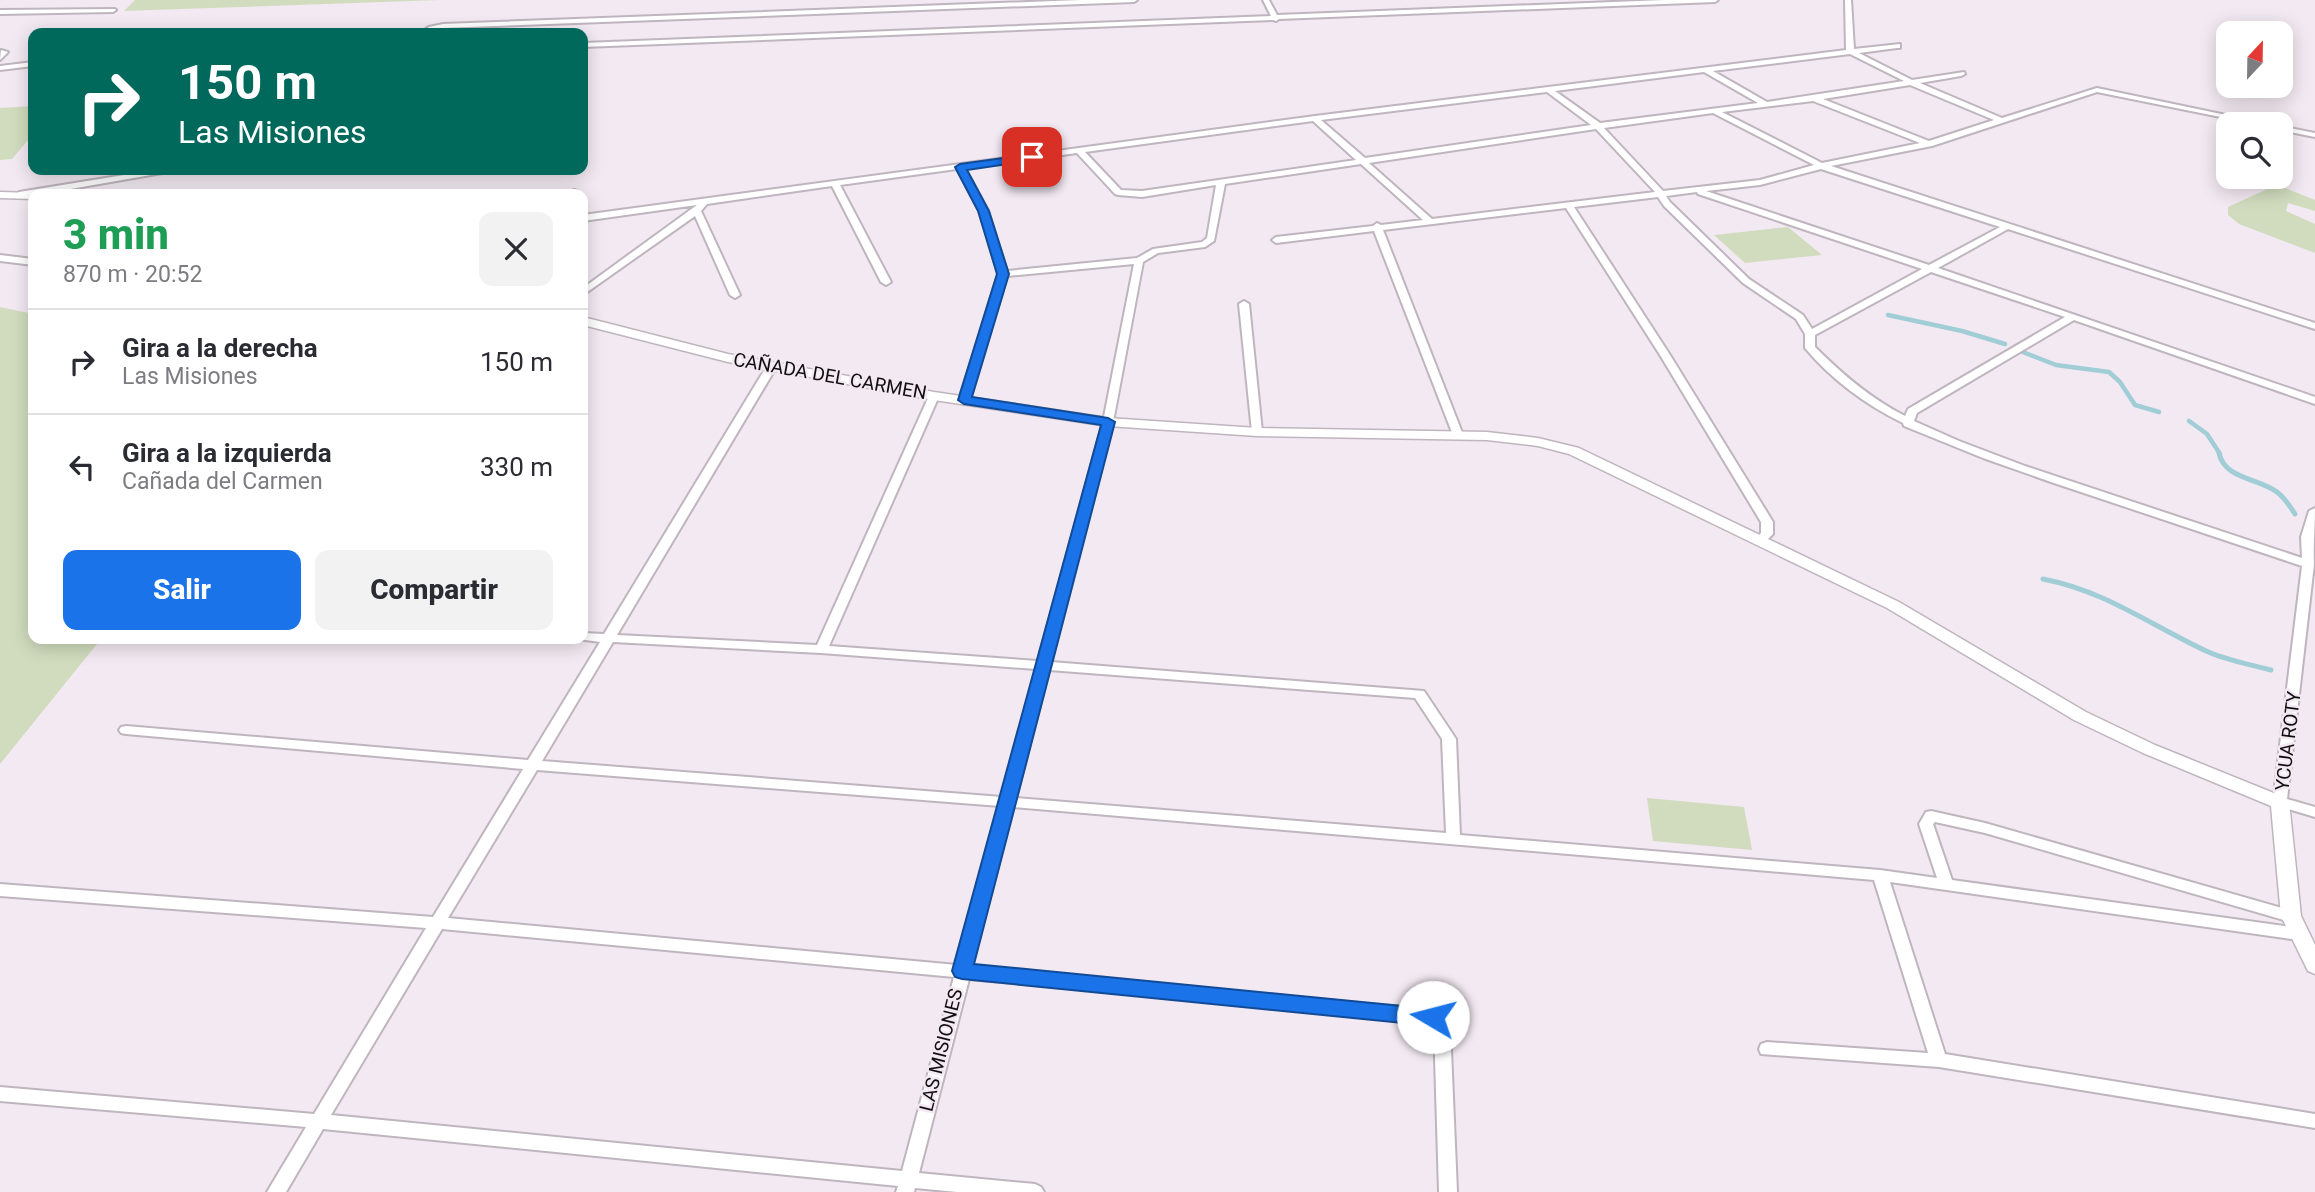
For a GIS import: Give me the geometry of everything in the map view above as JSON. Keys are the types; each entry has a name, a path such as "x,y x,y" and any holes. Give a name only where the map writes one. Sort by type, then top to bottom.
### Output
{"street":[{"path":"431,28 1134,0"},
{"path":"1266,0 1276,19"},
{"path":"588,45 1715,0"},
{"path":"1849,0 1850,51"},
{"path":"1058,3 1062,27"},
{"path":"0,12 113,10"},
{"path":"588,218 700,207 835,184 1315,118 1897,46"},
{"path":"1850,51 1913,83 2002,121"},
{"path":"0,68 28,65"},
{"path":"1706,70 1765,104"},
{"path":"1080,151 1118,192 1142,194 1598,126 1815,99 1961,74"},
{"path":"1548,89 1598,126 1746,281 1800,317 1810,334 1810,348 1822,361 1889,414 1908,424 2088,491 2308,564"},
{"path":"1276,240 1760,182 1821,166 1929,144 2101,90 2216,114"},
{"path":"1815,99 1929,144"},
{"path":"1714,111 1821,166 2315,326"},
{"path":"1315,118 1428,220"},
{"path":"2293,131 2315,135"},
{"path":"960,167 984,211 1003,274 964,400"},
{"path":"49,189 120,175"},
{"path":"1003,274 1139,261 1156,251 1205,244 1211,239 1221,182"},
{"path":"835,184 886,282"},
{"path":"1697,191 2073,316 2315,401"},
{"path":"19,195 28,193"},
{"path":"0,195 28,196"},
{"path":"1568,205 1665,355 1767,522 1768,534 1761,540"},
{"path":"588,288 700,207"},
{"path":"700,207 735,295"},
{"path":"1377,226 1458,435"},
{"path":"1810,334 2006,227"},
{"path":"0,258 28,261"},
{"name":"LAS MISIONES","path":"906,1185 1108,422 1139,261"},
{"path":"1244,304 1257,432"},
{"path":"1908,424 1912,411 2073,316"},
{"name":"CAÑADA DEL CARMEN","path":"588,322 686,349 772,366 933,396 1108,422 1257,432 1458,435 1538,442 1567,448 1893,605 2080,716 2149,749 2280,802"},
{"path":"276,1192 772,366"},
{"path":"821,649 933,396"},
{"name":"YCUA ROTY","path":"2315,511 2307,537 2308,564 2280,802 2294,925 2315,966"},
{"path":"588,636 821,649 1419,695 1449,739 1453,840"},
{"path":"126,730 1880,875 2294,925"},
{"path":"2280,802 2315,812"},
{"path":"1946,883 1926,824 1931,816 1985,828 2294,925"},
{"path":"1880,875 1939,1060"},
{"path":"0,890 436,923 1433,1017 1442,1026 1448,1192"},
{"path":"1767,1049 1939,1060 2315,1121"},
{"path":"0,1094 317,1121 906,1185 1035,1192"}],"green space":[{"path":"135,0 440,0 124,11"},
{"path":"28,106 28,140 12,159 0,160 0,108"},
{"path":"2268,189 2287,189 2315,200 2315,211 2288,203 2286,211 2315,224 2315,253 2239,224 2228,215 2228,207"},
{"path":"1788,227 1822,255 1745,263 1714,235"},
{"path":"0,307 28,313 28,644 97,644 0,764"},
{"path":"1647,798 1744,807 1752,850 1653,841"}],"waterway":[{"path":"1888,315 1962,331 2005,344"},
{"path":"2020,351 2056,365 2109,372 2120,382 2135,405 2159,412"},
{"path":"2189,421 2207,434 2220,454"},
{"path":"2219,453 2228,468 2270,487 2285,499 2295,514"},
{"path":"2043,579 2065,584 2107,600 2212,653 2271,670"}],"route":[{"path":"1032,157 960,167 984,211 1003,274 964,400 1108,422 962,971 1424,1014 1433,1017"}]}
